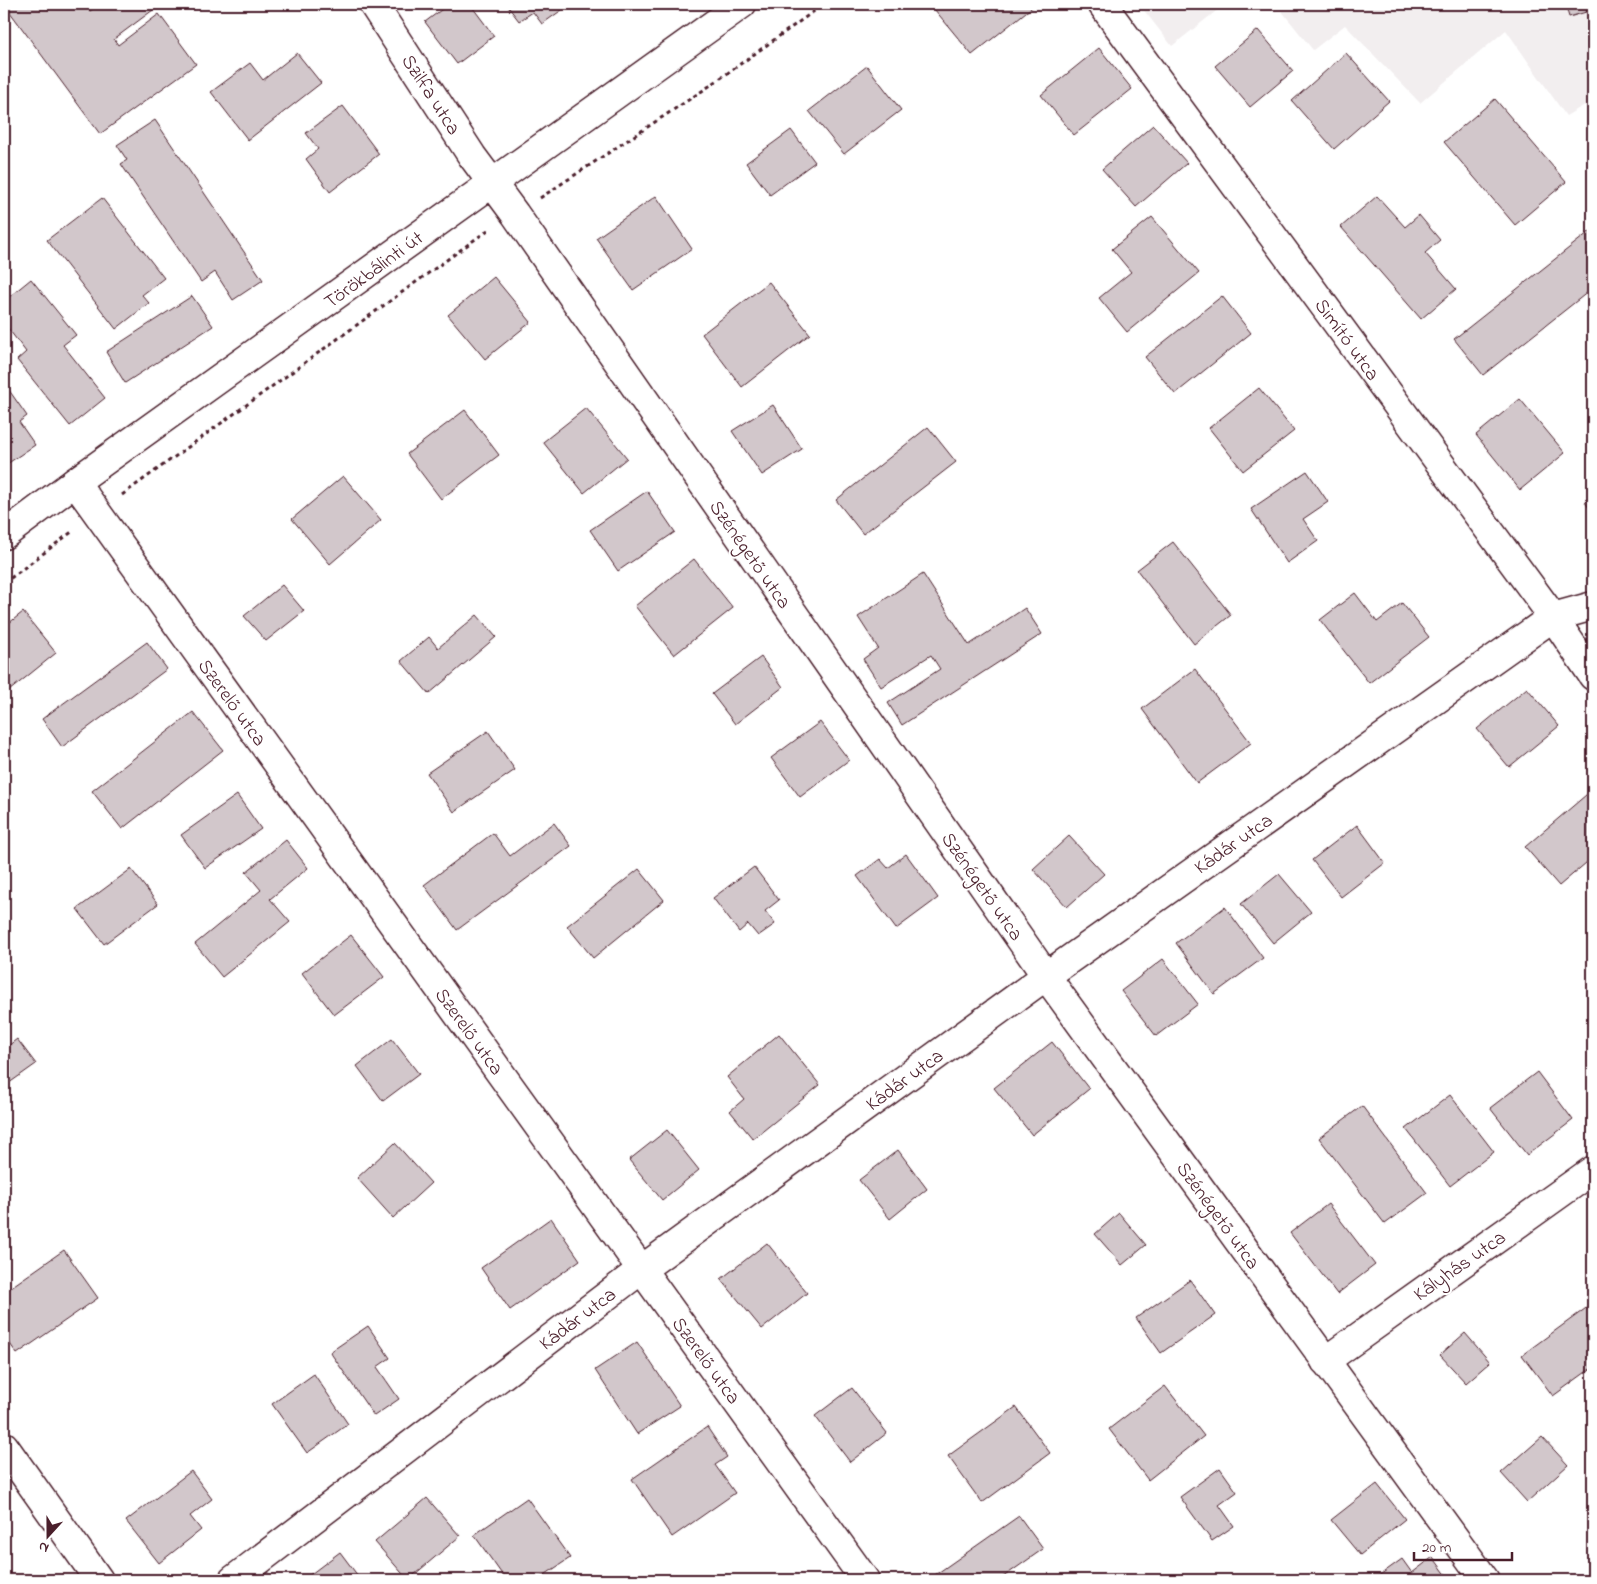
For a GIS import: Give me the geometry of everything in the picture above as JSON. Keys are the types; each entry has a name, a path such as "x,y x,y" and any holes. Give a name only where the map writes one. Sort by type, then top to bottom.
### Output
{"street":[{"name":"Szilfa utca","path":"373,4 472,156 493,184"},
{"name":"Törökbálinti út","path":"4,535 74,482 742,4"},
{"name":"Simító utca","path":"1102,4 1553,617 1593,676"},
{"name":"Szénégető utca","path":"493,184 1046,976 1485,1580"},
{"name":"Szerelő utca","path":"74,482 865,1580"},
{"name":"Kádár utca","path":"233,1580 642,1269 1046,976 1553,617 1593,606"},
{"name":"Kályhás utca","path":"1325,1361 1593,1170"},
{"path":"4,1446 99,1580"}],"path":[{"path":"515,214 711,85 824,4"},
{"path":"4,583 483,232"}],"shaded area":[{"path":"1139,4 1225,4 1172,46"},
{"path":"1276,4 1593,4 1593,100 1566,116 1506,30 1420,103 1345,25 1313,50"}],"building":[{"path":"4,4 84,4 90,11 100,4 161,4 114,39 118,45 159,14 196,64 100,134"},
{"path":"449,4 470,4 494,36 457,64 425,22"},
{"path":"506,4 563,4 566,7 542,24 533,12 519,21"},
{"path":"930,4 1036,4 972,55"},
{"path":"1565,4 1593,4 1593,10 1569,17"},
{"path":"1258,30 1293,71 1250,107 1215,66"},
{"path":"1099,48 1132,89 1074,135 1041,95"},
{"path":"297,53 321,83 248,140 211,92 250,63 263,80"},
{"path":"1346,53 1389,101 1334,149 1292,101"},
{"path":"867,66 901,110 844,154 809,111"},
{"path":"1495,99 1566,182 1515,225 1444,142"},
{"path":"343,106 379,154 330,192 306,159 318,149 306,133"},
{"path":"155,120 263,280 233,300 215,272 201,282 121,164 127,160 117,145"},
{"path":"1153,125 1187,163 1136,207 1102,169"},
{"path":"791,130 815,162 770,195 746,163"},
{"path":"656,196 692,249 633,290 596,238"},
{"path":"1377,196 1405,227 1419,215 1440,240 1425,253 1456,289 1421,319 1341,227"},
{"path":"102,198 164,278 142,295 149,303 116,329 47,240"},
{"path":"1152,217 1199,273 1127,332 1099,298 1131,272 1112,249"},
{"path":"1593,229 1593,288 1483,375 1454,339"},
{"path":"494,277 531,322 485,359 448,315"},
{"path":"31,279 76,335 63,345 105,398 70,426 17,360 26,352 4,323 4,301"},
{"path":"769,282 810,334 742,387 702,334"},
{"path":"192,296 213,326 125,383 106,352"},
{"path":"1222,296 1251,333 1175,394 1145,357"},
{"path":"4,383 27,416 19,422 35,445 4,466"},
{"path":"1259,388 1294,431 1243,471 1209,428"},
{"path":"1520,399 1565,453 1520,490 1476,435"},
{"path":"773,405 802,449 762,475 732,431"},
{"path":"586,408 627,458 584,493 543,442"},
{"path":"465,410 499,455 441,499 407,454"},
{"path":"928,427 956,462 863,534 836,500"},
{"path":"1307,471 1328,502 1303,519 1318,541 1287,563 1251,509"},
{"path":"343,476 381,520 330,564 292,519"},
{"path":"647,491 675,532 618,571 590,530"},
{"path":"1593,497 1593,514 1585,502"},
{"path":"1173,542 1231,615 1194,644 1137,570"},
{"path":"694,559 733,608 674,655 635,606"},
{"path":"923,574 969,645 1025,608 1042,634 902,725 888,703 940,669 931,655 881,687 863,659 878,648 858,617"},
{"path":"282,585 304,611 266,641 244,616"},
{"path":"1355,593 1377,622 1402,603 1429,637 1369,683 1320,620"},
{"path":"23,612 56,653 4,695 4,627"},
{"path":"477,615 496,637 429,694 401,661 429,637 438,648"},
{"path":"147,642 167,669 62,747 42,719"},
{"path":"761,657 783,687 735,724 712,694"},
{"path":"1195,669 1251,743 1197,783 1142,709"},
{"path":"1527,688 1559,726 1509,767 1477,729"},
{"path":"193,712 223,750 122,829 92,791"},
{"path":"820,722 849,760 800,797 771,758"},
{"path":"488,731 515,770 454,812 427,773"},
{"path":"1593,789 1593,857 1559,886 1525,847"},
{"path":"237,795 261,829 205,868 181,835"},
{"path":"554,823 571,846 457,930 424,885 493,833 510,856"},
{"path":"1357,825 1385,863 1341,897 1312,860"},
{"path":"1069,836 1104,874 1067,907 1033,869"},
{"path":"286,840 308,868 270,899 290,922 222,977 195,944 261,890 246,872"},
{"path":"906,854 938,898 896,929 857,876 880,859 888,868"},
{"path":"754,867 779,900 765,911 775,924 758,936 748,924 739,932 713,898"},
{"path":"131,869 158,904 104,944 77,909"},
{"path":"639,869 664,900 593,958 567,926"},
{"path":"1279,874 1311,912 1273,943 1241,904"},
{"path":"1225,907 1263,958 1214,994 1176,943"},
{"path":"351,935 384,977 334,1015 302,973"},
{"path":"1163,959 1198,1004 1156,1036 1121,991"},
{"path":"779,1034 820,1085 753,1139 730,1111 744,1099 727,1077"},
{"path":"17,1039 36,1064 5,1086 4,1049"},
{"path":"392,1039 419,1074 383,1101 357,1066"},
{"path":"1052,1042 1089,1089 1032,1135 994,1088"},
{"path":"1537,1072 1573,1120 1527,1155 1490,1108"},
{"path":"1450,1095 1494,1152 1450,1186 1406,1129"},
{"path":"1362,1106 1427,1193 1385,1224 1319,1138"},
{"path":"667,1130 699,1170 662,1200 629,1160"},
{"path":"395,1143 431,1183 393,1218 357,1178"},
{"path":"898,1150 927,1189 890,1219 859,1180"},
{"path":"1328,1204 1375,1265 1337,1294 1290,1233"},
{"path":"1119,1213 1146,1245 1122,1265 1095,1234"},
{"path":"551,1218 580,1260 510,1310 481,1268"},
{"path":"767,1243 807,1293 762,1329 721,1279"},
{"path":"64,1250 98,1298 17,1354 4,1335 4,1292"},
{"path":"1190,1280 1215,1315 1161,1353 1136,1318"},
{"path":"1593,1303 1593,1367 1553,1396 1522,1355"},
{"path":"368,1326 390,1358 377,1367 399,1399 374,1416 330,1352"},
{"path":"1465,1333 1490,1362 1466,1383 1440,1355"},
{"path":"637,1342 680,1406 637,1434 595,1370"},
{"path":"314,1374 348,1424 307,1453 272,1404"},
{"path":"1165,1386 1204,1436 1148,1480 1109,1429"},
{"path":"852,1388 887,1433 850,1462 815,1416"},
{"path":"1016,1407 1050,1453 982,1503 948,1456"},
{"path":"707,1427 727,1457 715,1465 735,1493 672,1537 632,1479"},
{"path":"1542,1437 1568,1465 1527,1502 1501,1473"},
{"path":"1220,1468 1237,1492 1219,1505 1234,1526 1212,1541 1180,1497"},
{"path":"191,1471 212,1499 190,1516 201,1530 159,1563 126,1521"},
{"path":"1377,1484 1405,1519 1360,1555 1331,1520"},
{"path":"427,1498 460,1536 408,1580 375,1542"},
{"path":"527,1498 570,1558 537,1580 506,1580 474,1535"},
{"path":"1019,1516 1043,1549 999,1580 934,1580 932,1577"},
{"path":"340,1552 361,1580 303,1580"},
{"path":"1433,1557 1450,1580 1373,1580 1402,1559 1412,1573"}]}
